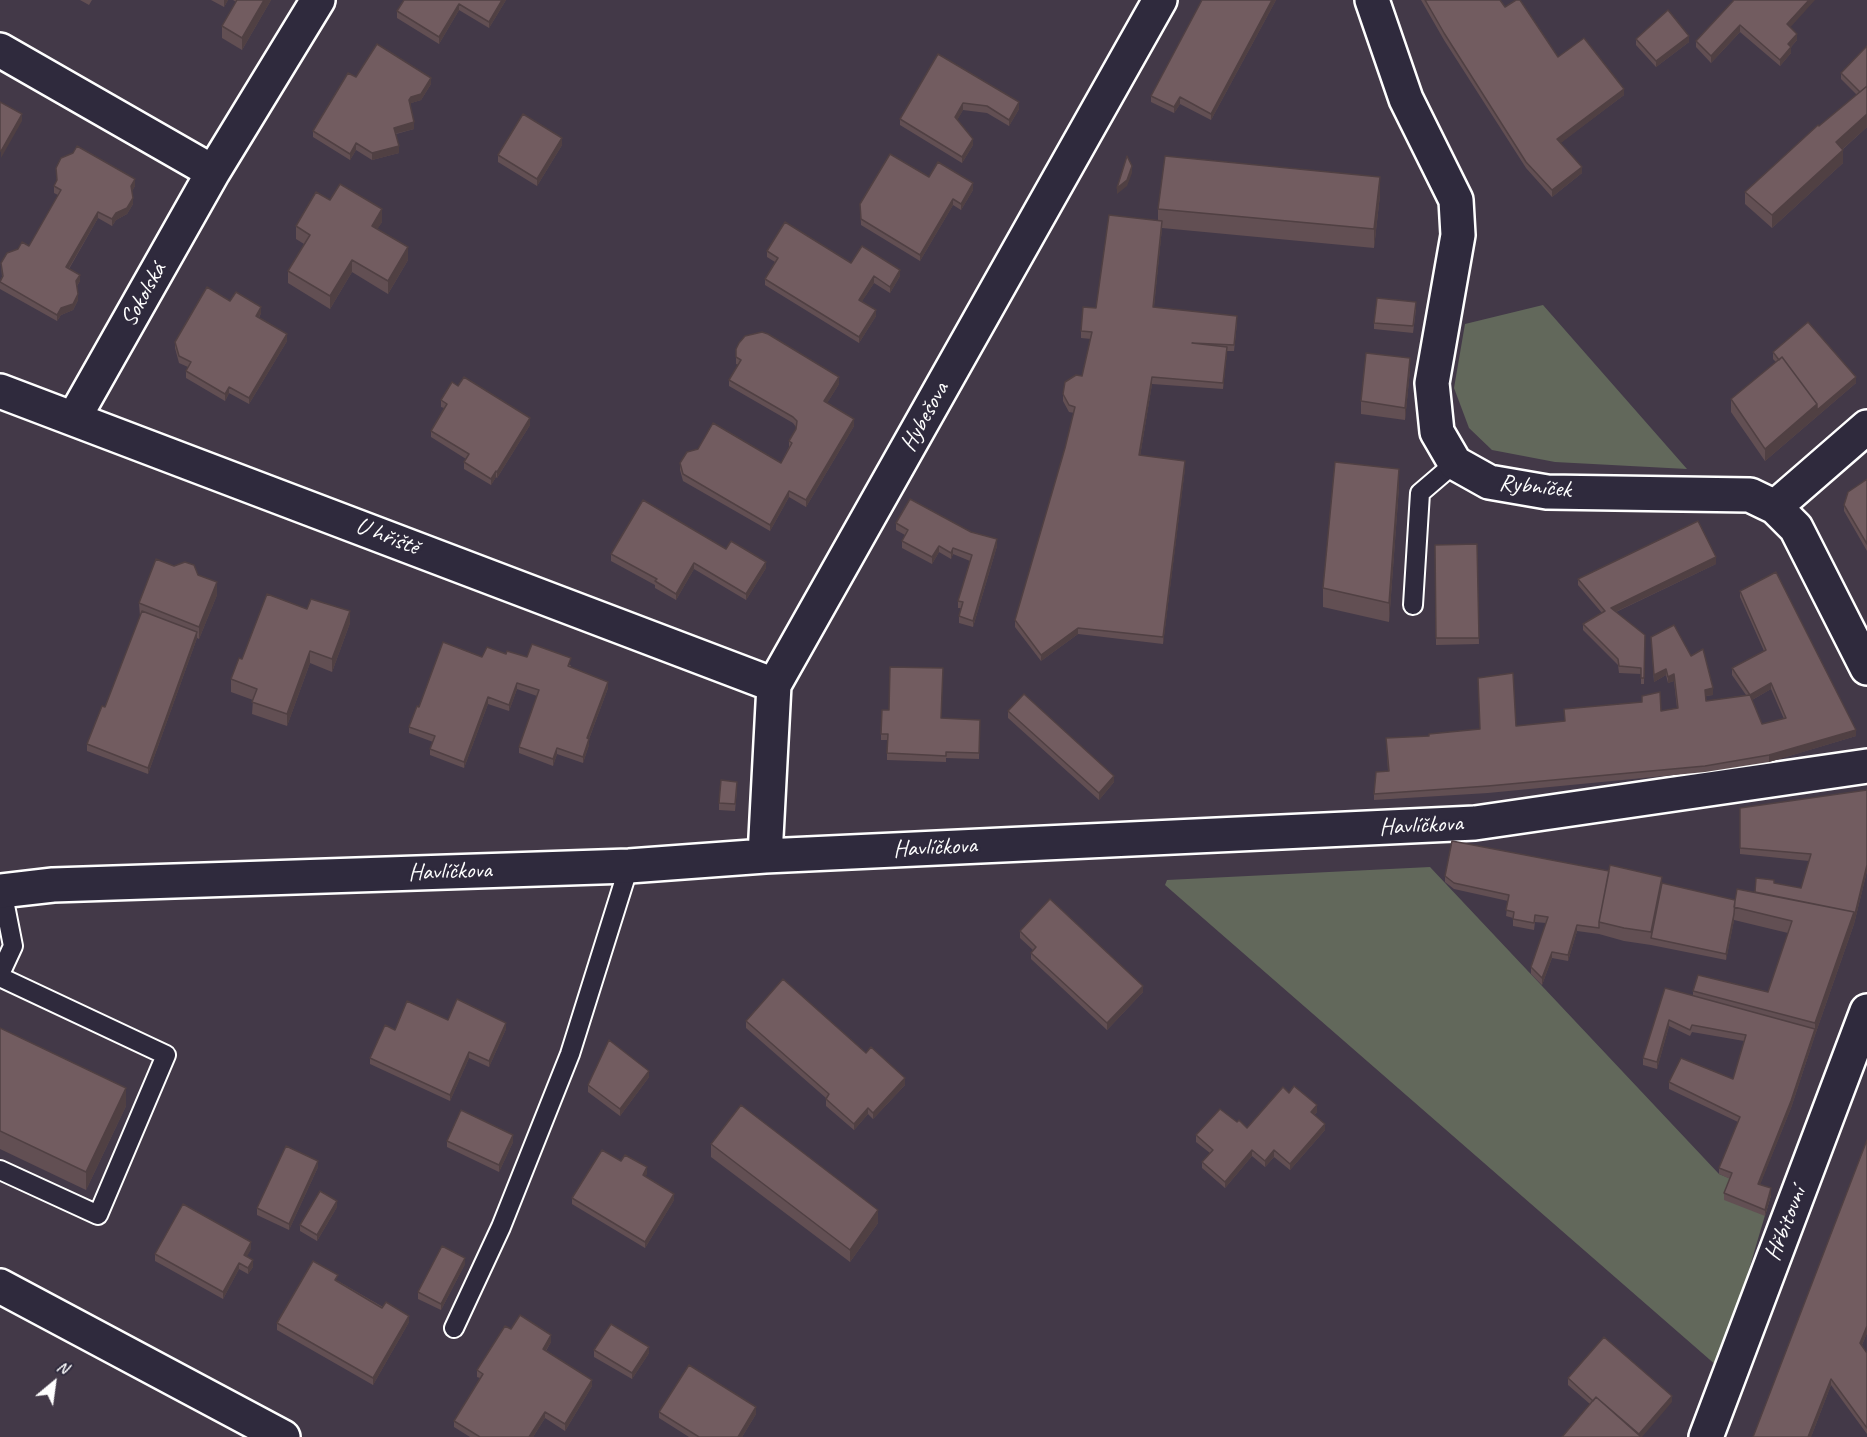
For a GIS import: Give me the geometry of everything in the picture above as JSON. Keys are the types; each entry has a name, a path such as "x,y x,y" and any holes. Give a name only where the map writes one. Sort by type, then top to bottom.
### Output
{"street":[{"name":"Sokolská","path":"74,418 213,172 318,0"},
{"name":"Hybešova","path":"765,856 774,685 1160,0"},
{"path":"1372,0 1406,99 1456,200 1458,235 1432,383 1437,432 1455,463"},
{"path":"0,50 213,172"},
{"name":"U hřiště","path":"0,391 774,685"},
{"path":"1776,507 1867,427"},
{"name":"Rybníček","path":"1455,463 1489,482 1547,492 1750,495 1776,507 1796,528 1867,668"},
{"name":"Havlíčkova","path":"1,891 53,885 629,866 765,856 1474,823 1867,766"},
{"name":"Hřbitovní","path":"1706,1437 1867,1011"},
{"path":"0,1286 19,1294 283,1437"}],"lane":[{"path":"1413,605 1420,493 1455,463"},
{"path":"454,1328 501,1227 570,1054 629,866"},
{"path":"0,1170 98,1215 166,1055 0,976 13,946 1,891"}],"green space":[{"path":"1543,305 1687,469 1555,462 1492,450 1469,428 1454,388 1465,324"},
{"path":"1430,867 1719,1174 1771,1195 1724,1354 1717,1366 1165,885 1167,880"}],"building":[{"path":"237,0 264,0 242,38 222,26"},
{"path":"404,0 502,0 489,22 459,4 439,37 397,11"},
{"path":"1202,0 1272,0 1211,114 1180,97 1174,107 1151,96"},
{"path":"1425,0 1500,0 1505,7 1520,0 1558,57 1584,38 1624,89 1557,139 1582,167 1552,190 1526,162"},
{"path":"1734,0 1809,0 1787,24 1797,34 1788,44 1791,47 1780,60 1740,25 1711,56 1696,41"},
{"path":"1668,10 1689,36 1656,61 1636,39"},
{"path":"377,44 431,78 421,94 409,100 414,122 394,128 399,146 372,153 356,143 350,154 313,131 348,73 356,77"},
{"path":"1867,46 1867,86 1860,92 1841,73"},
{"path":"938,54 1019,102 1009,120 987,106 963,103 955,117 973,139 962,157 900,119"},
{"path":"1867,86 1867,114 1836,142 1843,150 1772,215 1745,192 1818,125"},
{"path":"0,102 22,114 1,151 0,151"},
{"path":"523,114 562,138 537,179 498,155"},
{"path":"77,146 135,179 131,186 133,198 127,208 116,213 112,219 98,212 66,267 80,275 76,281 78,294 73,304 61,308 57,315 0,282 3,276 1,263 7,253 18,249 22,242 29,246 61,190 54,186 57,180 56,168 61,158 73,153"},
{"path":"890,154 929,177 938,162 973,183 961,204 953,199 920,255 861,219 860,204"},
{"path":"1127,156 1132,166 1127,180 1117,188"},
{"path":"1165,156 1380,177 1374,229 1158,209"},
{"path":"340,184 382,209 372,226 408,247 388,281 352,260 330,296 288,271 310,235 296,226 316,192 330,200"},
{"path":"1109,215 1162,221 1153,307 1237,316 1234,345 1192,343 1227,347 1223,383 1152,377 1139,455 1185,461 1163,637 1078,628 1041,655 1015,620 1075,407 1069,405 1063,394 1065,382 1076,375 1082,376 1092,332 1081,331 1083,307 1096,308"},
{"path":"785,222 851,263 862,246 900,270 890,287 874,276 859,300 876,310 859,337 765,279 778,258 767,251"},
{"path":"207,287 230,301 236,292 261,307 256,316 287,334 249,398 229,387 225,394 186,371 191,362 179,356 175,342"},
{"path":"1377,298 1416,302 1413,326 1374,323"},
{"path":"1808,322 1856,377 1817,410 1817,404 1782,357 1779,360 1773,352"},
{"path":"762,332 839,377 824,401 854,419 806,500 789,491 770,525 683,474 680,463 687,452 698,449 713,423 781,463 792,443 789,441 796,429 797,421 729,380 741,360 736,357 739,343 745,336"},
{"path":"1366,353 1410,358 1405,408 1361,401"},
{"path":"1782,357 1817,404 1765,449 1731,399"},
{"path":"464,377 530,418 491,479 464,462 469,454 431,431 447,404 441,400 452,382 458,386"},
{"path":"1335,462 1399,469 1389,603 1323,588"},
{"path":"1867,479 1867,544 1844,505 1848,492"},
{"path":"910,499 971,532 997,539 973,621 959,616 963,602 958,601 972,555 953,548 951,553 939,546 932,557 902,541 908,530 896,523"},
{"path":"643,500 726,549 731,541 766,562 746,594 694,563 676,594 655,581 657,579 611,554"},
{"path":"1698,521 1716,557 1611,608 1645,635 1644,678 1641,678 1641,668 1619,666 1618,659 1583,624 1605,611 1578,579"},
{"path":"1477,544 1479,638 1436,638 1435,545"},
{"path":"156,559 174,566 185,562 194,565 198,575 217,582 199,627 139,603"},
{"path":"1776,572 1856,730 1769,755 1705,766 1374,794 1376,772 1389,771 1386,738 1429,736 1429,734 1480,729 1478,678 1513,673 1516,726 1565,721 1564,709 1642,702 1642,696 1660,692 1661,711 1678,708 1674,674 1668,677 1666,669 1654,675 1651,637 1674,625 1691,656 1703,649 1713,688 1705,690 1706,701 1750,695 1732,668 1766,650 1740,591","holes":["1771,683 1786,718 1762,724 1750,695"]},
{"path":"267,594 307,609 311,599 350,611 332,659 310,651 287,714 252,702 257,689 231,679 239,658 242,659"},
{"path":"142,611 197,632 148,768 87,744 102,706 105,707"},
{"path":"443,642 482,657 487,647 506,654 507,651 527,657 532,644 571,658 568,666 608,682 587,738 589,739 583,757 557,748 553,759 519,747 539,690 517,683 509,705 488,697 464,762 430,749 435,736 409,727 417,706 419,707"},
{"path":"890,667 943,668 941,718 980,720 979,753 946,752 946,756 887,753 888,734 881,734 882,710 889,710"},
{"path":"1024,694 1114,776 1099,793 1008,711"},
{"path":"721,780 737,782 735,804 719,803"},
{"path":"1867,790 1867,865 1854,918 1854,912 1755,892 1756,878 1774,880 1774,883 1801,888 1811,854 1740,848 1740,808"},
{"path":"1452,841 1609,871 1599,928 1577,925 1568,955 1552,952 1542,978 1531,967 1548,917 1535,915 1534,923 1513,919 1514,912 1506,910 1509,895 1454,883 1445,876"},
{"path":"1610,865 1662,877 1651,932 1599,922"},
{"path":"1662,883 1735,900 1726,954 1651,938"},
{"path":"1737,889 1854,912 1815,1023 1693,991 1698,975 1768,992 1792,921 1734,907"},
{"path":"1050,899 1143,986 1107,1023 1031,953 1036,947 1020,931"},
{"path":"783,979 866,1053 871,1047 905,1078 873,1113 868,1108 854,1124 826,1099 829,1094 746,1021"},
{"path":"1665,988 1815,1029 1791,1101 1758,1184 1771,1188 1765,1210 1724,1193 1732,1173 1719,1168 1740,1117 1669,1082 1681,1058 1733,1079 1746,1035 1692,1025 1690,1030 1669,1020 1657,1062 1643,1058"},
{"path":"457,999 506,1023 489,1061 469,1052 450,1095 370,1058 385,1025 395,1030 407,1001 448,1020"},
{"path":"0,1028 126,1088 86,1172 0,1131"},
{"path":"609,1040 649,1071 620,1109 588,1085"},
{"path":"1294,1086 1317,1105 1311,1112 1325,1124 1290,1164 1274,1150 1265,1161 1252,1150 1225,1182 1202,1162 1213,1150 1196,1135 1220,1109 1237,1122 1239,1120 1247,1128 1283,1087 1289,1093"},
{"path":"741,1105 878,1210 850,1250 711,1144"},
{"path":"461,1110 513,1135 499,1165 447,1141"},
{"path":"1867,1140 1867,1326 1860,1343 1867,1353 1867,1428 1831,1379 1808,1437 1753,1437"},
{"path":"286,1146 318,1161 289,1224 257,1208"},
{"path":"602,1150 621,1161 625,1155 647,1167 643,1175 674,1194 645,1242 572,1198"},
{"path":"320,1191 337,1201 317,1235 300,1225"},
{"path":"183,1204 251,1242 244,1255 253,1260 248,1268 239,1263 223,1292 155,1254"},
{"path":"442,1246 465,1258 441,1304 418,1292"},
{"path":"313,1261 338,1275 335,1280 382,1308 386,1302 409,1316 373,1378 277,1323"},
{"path":"520,1315 551,1335 543,1349 592,1380 565,1424 545,1412 529,1437 480,1437 454,1421 483,1374 477,1370 505,1326 511,1329"},
{"path":"611,1324 649,1347 632,1373 594,1350"},
{"path":"1604,1337 1672,1396 1639,1434 1596,1397 1593,1401 1568,1378"},
{"path":"689,1365 756,1407 738,1437 699,1437 659,1412"},
{"path":"1596,1397 1640,1436 1562,1437"}]}
